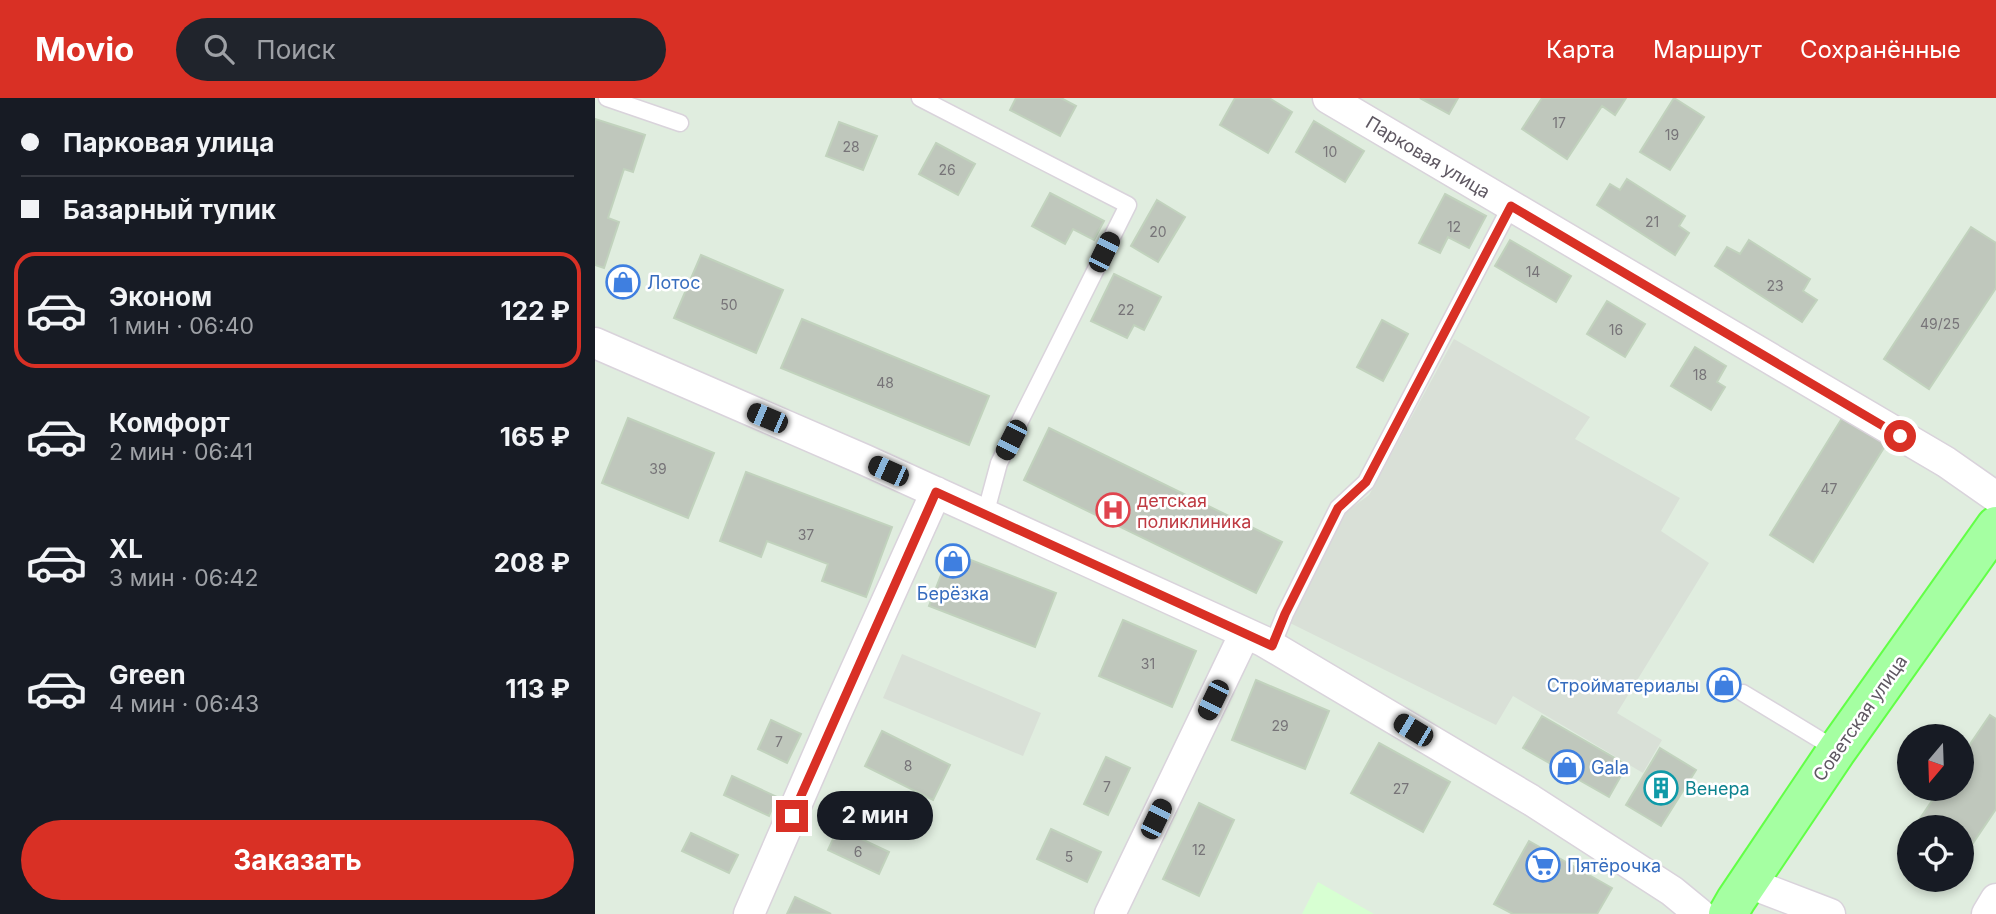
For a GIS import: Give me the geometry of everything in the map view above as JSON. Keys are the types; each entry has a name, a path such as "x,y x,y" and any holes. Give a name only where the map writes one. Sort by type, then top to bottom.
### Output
{"main road":[{"name":"Советская улица","path":"1728,914 1837,750 1996,526"}],"street":[{"name":"Парковая улица","path":"1328,98 1946,463 1996,496"},
{"path":"595,343 936,492 1272,646 1531,800 1672,891 1700,914"},
{"path":"749,914 936,492"},
{"path":"1110,914 1245,633"},
{"path":"1749,883 1830,914"},
{"path":"1987,914 1996,899"}],"lane":[{"path":"607,98 680,123"},
{"path":"920,98 1128,205 999,463 985,515"},
{"path":"1272,646 1338,508 1366,482 1511,206"},
{"path":"1743,693 1837,750"}],"shaded area":[{"path":"1454,339 1590,417 1575,439 1680,498 1661,531 1709,563 1617,713 1662,740 1643,773 1513,696 1496,725 1288,622 1346,512 1369,495"},
{"path":"902,654 1041,713 1023,756 883,698"},
{"path":"1318,882 1374,914 1302,914"}],"building":[{"path":"1016,98 1061,98 1076,106 1060,136 1010,110"},
{"path":"1235,98 1269,98 1292,112 1268,153 1220,125"},
{"path":"1420,98 1458,98 1449,114"},
{"path":"1542,98 1626,98 1615,115 1602,106 1567,159 1522,129"},
{"path":"1674,98 1704,117 1670,170 1640,152"},
{"path":"595,119 645,135 633,172 624,169 608,218 619,222 604,268 595,265"},
{"path":"1314,121 1364,151 1345,182 1296,152"},
{"path":"839,122 877,136 863,170 826,156"},
{"path":"936,143 975,164 958,195 919,174"},
{"path":"1627,179 1685,216 1679,226 1689,233 1675,255 1597,205 1610,184 1620,190"},
{"path":"1050,193 1104,221 1094,240 1073,229 1065,244 1032,226"},
{"path":"1445,194 1486,216 1469,248 1448,237 1440,253 1419,243"},
{"path":"1157,200 1185,217 1158,262 1131,246"},
{"path":"1971,227 1996,243 1996,288 1929,389 1884,359"},
{"path":"1510,240 1571,276 1556,302 1495,266"},
{"path":"1749,240 1810,279 1803,291 1817,300 1802,322 1715,266 1727,247 1740,254"},
{"path":"701,255 783,290 756,353 674,318"},
{"path":"1114,274 1161,297 1144,330 1134,325 1127,338 1091,321"},
{"path":"1607,301 1645,324 1625,357 1587,334"},
{"path":"802,319 989,396 969,445 781,368"},
{"path":"1382,320 1408,334 1383,381 1357,367"},
{"path":"1695,347 1726,366 1717,382 1725,387 1711,410 1671,386"},
{"path":"1844,415 1888,441 1813,562 1770,535"},
{"path":"628,418 714,453 688,518 602,483"},
{"path":"1049,428 1282,542 1256,593 1024,480"},
{"path":"746,472 892,527 866,597 822,581 828,564 767,541 761,557 720,541"},
{"path":"950,552 1056,593 1035,647 929,606"},
{"path":"1123,620 1196,651 1172,707 1099,676"},
{"path":"1256,680 1329,711 1305,769 1232,740"},
{"path":"1990,715 1996,719 1996,809 1974,842 1974,815 1922,815 1931,802 1974,802 1974,738"},
{"path":"1542,716 1627,765 1609,797 1523,748"},
{"path":"771,720 801,734 787,763 758,749"},
{"path":"882,731 950,765 933,800 865,766"},
{"path":"1379,743 1450,782 1423,832 1351,793"},
{"name":"Венера","path":"1660,748 1696,770 1661,826 1626,805"},
{"path":"1106,757 1130,768 1108,815 1084,804"},
{"path":"732,776 777,797 769,816 724,795"},
{"path":"1199,803 1234,820 1199,896 1163,879"},
{"path":"838,828 889,852 879,874 828,850"},
{"path":"1051,829 1101,852 1087,882 1037,859"},
{"path":"691,833 738,855 729,873 682,851"},
{"name":"Пятёрочка","path":"1529,841 1612,888 1597,914 1513,914 1494,904"},
{"path":"795,897 831,914 787,914"}],"place":[{"name":"Лотос","path":"623,282"},
{"name":"детская поликлиника","path":"1113,510"},
{"name":"Берёзка","path":"953,561"},
{"name":"Стройматериалы","path":"1724,685"},
{"name":"Gala","path":"1567,767"},
{"name":"Венера","path":"1661,788"},
{"name":"Пятёрочка","path":"1543,865"}],"route":[{"path":"792,816 936,492 1272,646 1338,508 1366,482 1511,206 1900,436"}]}
